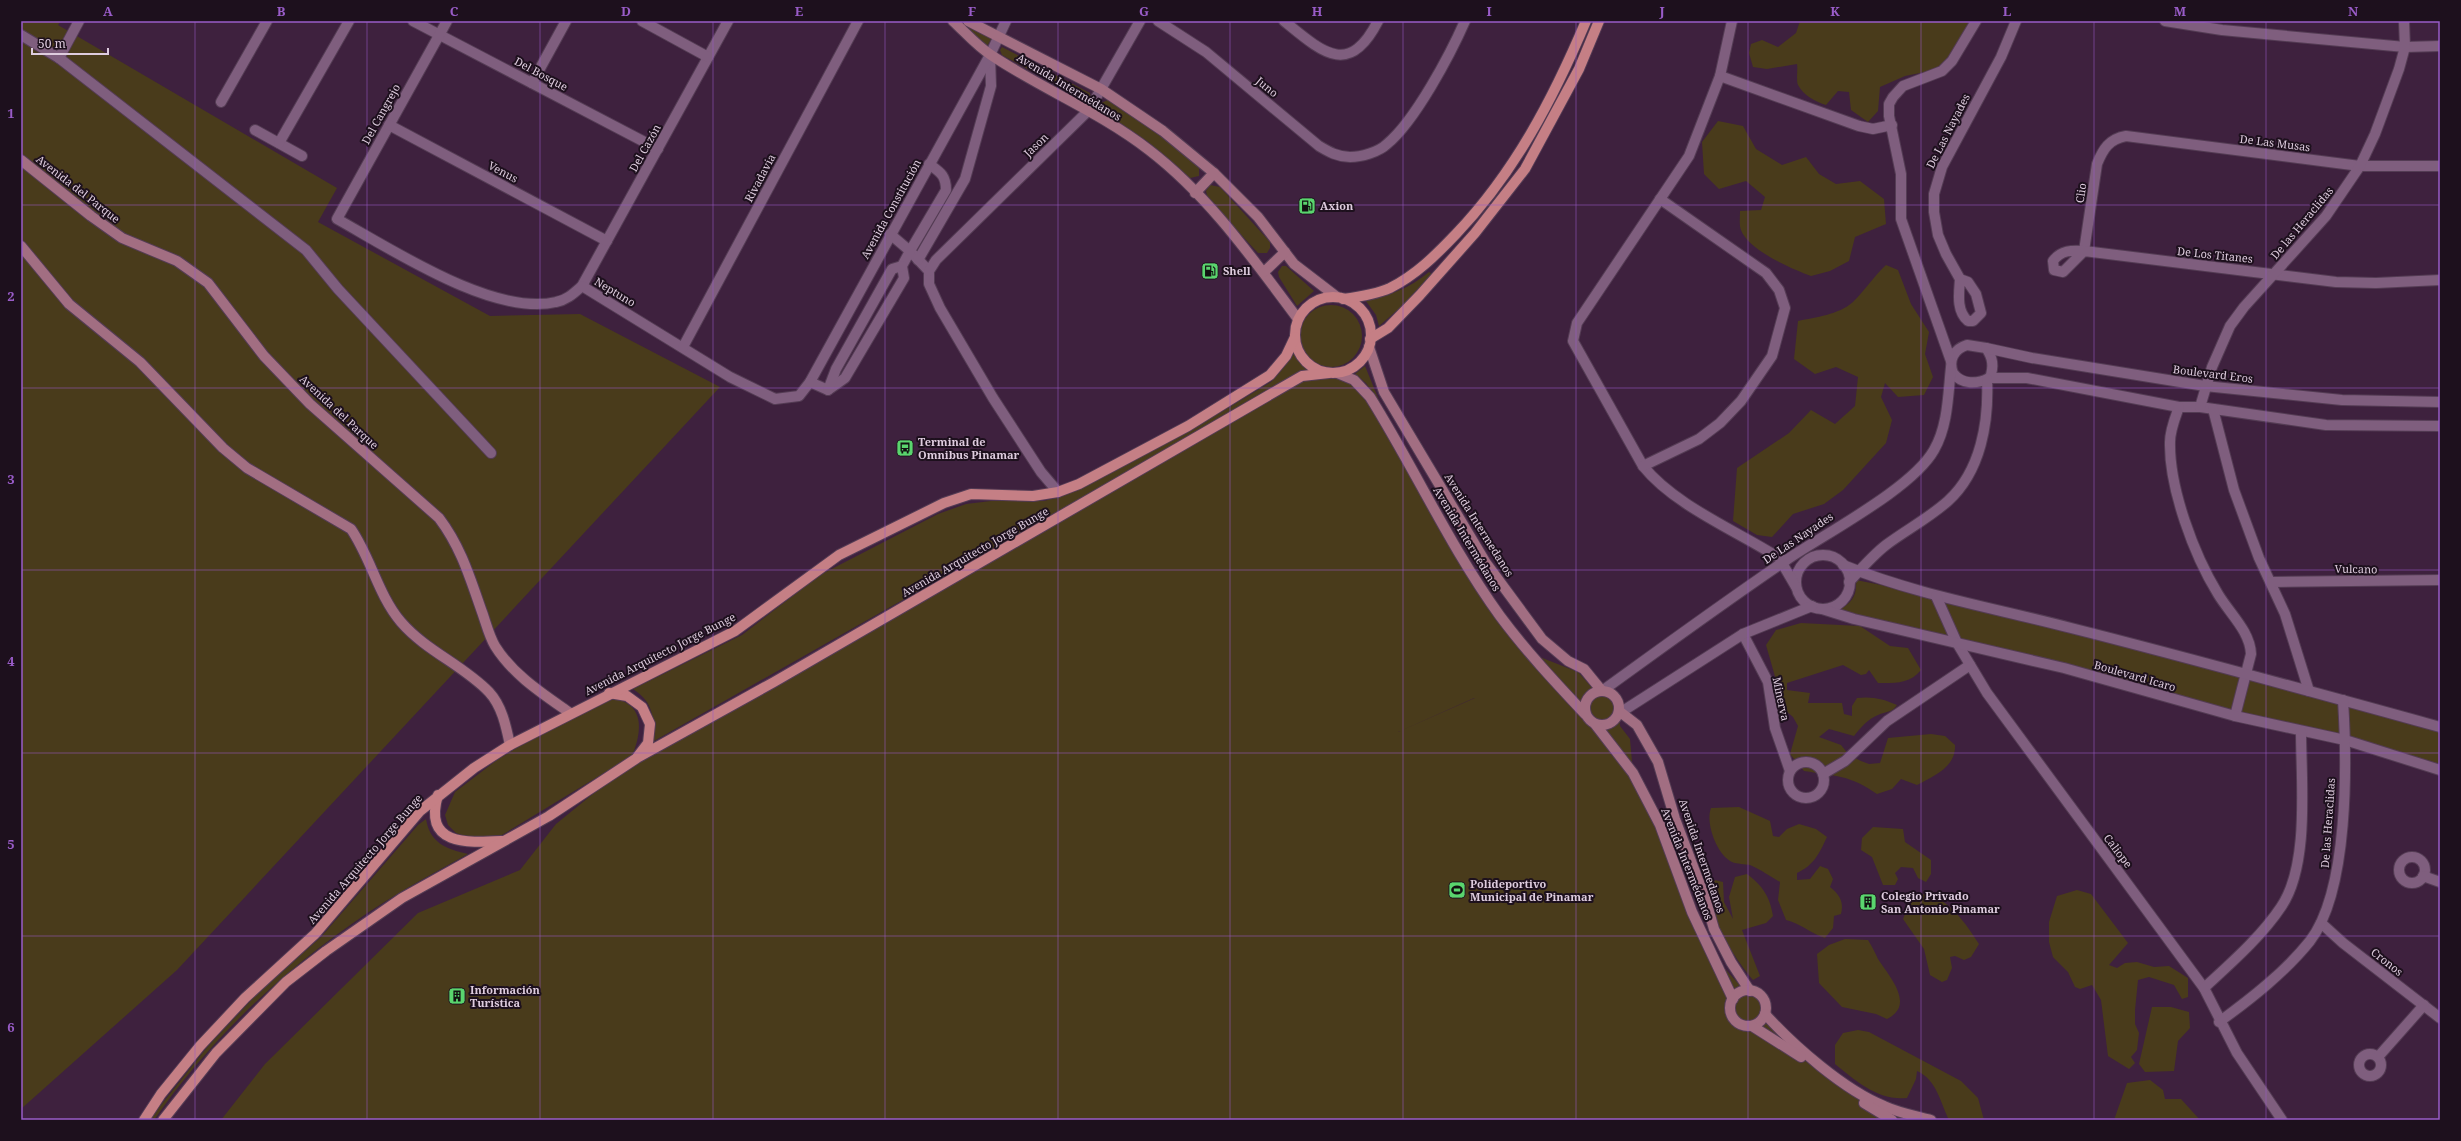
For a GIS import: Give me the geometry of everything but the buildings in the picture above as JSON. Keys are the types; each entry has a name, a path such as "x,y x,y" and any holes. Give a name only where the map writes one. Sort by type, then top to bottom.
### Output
{"main road":[{"name":"Avenida Intermédanos","path":"953,21 990,55 1089,110 1149,150 1216,213 1264,272 1298,319"},
{"name":"Avenida Intermédanos","path":"968,21 1000,36 1100,89 1163,131 1214,173 1258,217 1294,264 1340,298"},
{"path":"1586,21 1538,126 1506,174 1466,223 1441,250 1411,276 1389,288 1340,298 1325,298 1314,302 1305,310 1298,319 1295,337 1302,357 1309,365 1333,373 1357,365 1370,343 1388,328 1420,295 1475,233 1525,170 1579,69 1599,21"},
{"name":"Avenida del Parque","path":"21,160 91,216 122,238 177,262 208,283 264,356 310,404 439,518 453,536 466,564 494,645 507,662 522,676 570,713"},
{"path":"1195,193 1214,173"},
{"path":"21,246 69,304 140,362 223,448 247,468 351,529 358,539 386,600 400,621 414,636 490,693 506,724 510,745"},
{"path":"1264,272 1285,252"},
{"path":"1340,298 1355,304 1364,314 1369,326 1370,343"},
{"name":"Avenida Arquitecto Jorge Bunge","path":"144,1120 161,1094 200,1046 245,998 315,934 420,811 438,795 510,745 609,693 735,631 839,555 944,503 971,494 1033,496 1058,492 1079,484 1188,426 1270,375 1286,356 1295,337"},
{"name":"Avenida Intermedanos","path":"1370,343 1384,392 1486,563 1542,639 1568,661 1584,669 1602,691"},
{"name":"Avenida Intermédanos","path":"1333,373 1354,380 1366,392 1499,614 1527,652 1585,714"},
{"name":"Avenida Arquitecto Jorge Bunge","path":"163,1120 216,1053 286,982 326,951 402,898 549,816 637,758 781,678 1302,376 1333,373"},
{"path":"1602,691 1614,696 1619,704 1619,711 1611,723 1600,726 1595,724 1585,714 1587,699 1593,693 1602,691"},
{"path":"609,693 627,696 642,707 650,724 648,742 637,758"},
{"name":"Avenida Intermedanos","path":"1619,711 1637,725 1658,762 1675,819 1705,898 1714,929 1731,962 1750,990"},
{"name":"Avenida Intermédanos","path":"1595,724 1633,773 1660,825 1692,912 1733,999"},
{"path":"438,795 434,808 436,822 443,833 452,840 466,844 504,841"},
{"path":"1750,990 1761,996 1764,1001 1765,1014 1760,1022 1752,1026 1744,1026 1733,1018 1730,1006 1733,999 1742,991 1750,990"},
{"path":"1765,1014 1799,1048 1867,1098 1901,1112 1931,1120"},
{"path":"1752,1026 1796,1052 1840,1087 1892,1120"}],"street":[{"path":"59,58 79,21"},
{"path":"221,102 267,21"},
{"path":"279,144 349,21"},
{"name":"Del Bosque","path":"413,21 658,149"},
{"name":"Del Cangrejo","path":"337,219 447,21"},
{"path":"532,83 566,21"},
{"path":"642,21 708,57"},
{"name":"Del Cazón","path":"582,286 728,21"},
{"name":"Rivadavia","path":"683,347 858,21"},
{"name":"Avenida Constitución","path":"788,399 799,396 810,382 890,234 990,55 1006,21"},
{"name":"Jason","path":"929,271 936,260 1089,110 1140,21"},
{"name":"Juno","path":"1158,21 1206,52 1319,146 1339,156 1364,155 1387,145 1403,126 1429,88 1465,21"},
{"path":"1284,21 1300,34 1334,55 1342,56 1359,49 1378,21"},
{"path":"1732,21 1720,76 1689,156 1577,323 1573,341 1643,466 1652,477 1668,490 1784,561 1803,600 1817,608"},
{"name":"De Las Nayades","path":"1602,691 1784,561 1892,491 1922,465 1934,450 1945,420 1951,364 1901,219 1901,174 1889,116 1889,104 1903,86 1942,71 1952,61 1976,21"},
{"name":"De Las Nayades","path":"1960,279 1946,254 1938,235 1934,212 1934,194 1942,166 2001,57 2016,21"},
{"path":"2165,21 2222,30 2404,47 2440,46"},
{"name":"De las Heraclidas","path":"2200,407 2205,386 2230,326 2326,216 2360,166 2391,91 2404,47 2404,21"},
{"path":"21,35 59,58 306,250 338,289 491,453"},
{"path":"918,260 965,179 991,86 990,55"},
{"path":"1720,76 1859,126 1873,129 1892,125"},
{"name":"Venus","path":"389,125 607,241"},
{"path":"255,130 302,156"},
{"name":"De Las Musas","path":"2110,143 2116,138 2126,136 2360,166 2440,166"},
{"name":"Clio","path":"2084,251 2097,164 2102,152 2110,143"},
{"path":"828,390 845,378 904,278 902,266 946,190 946,180 942,173 929,164"},
{"path":"1643,466 1699,439 1720,423 1741,401 1772,356 1785,308 1779,290 1766,273 1660,199"},
{"name":"Neptuno","path":"337,219 438,275 487,297 521,302 556,302 568,297 582,286 730,377 775,399 788,399"},
{"path":"890,234 910,251 929,271 929,284 940,308 993,398 1041,472 1058,492"},
{"name":"De Los Titanes","path":"2084,251 2194,266 2275,273 2336,282 2376,283 2440,280"},
{"path":"828,390 836,369 892,269 902,266"},
{"path":"1849,582 1858,571 1885,546 1949,500 1964,482 1980,446 1986,417 1988,378 1992,360 1986,348 1973,344 1961,347 1956,350 1951,364 1953,373 1961,380 1975,382 1988,378 2027,378 2179,407 2200,407 2326,425 2440,426"},
{"name":"Boulevard Eros","path":"1986,348 2032,358 2205,386 2342,400 2440,402"},
{"path":"810,382 828,390"},
{"path":"2179,407 2173,425 2170,442 2176,486 2194,547 2218,594 2250,644 2251,654 2235,716"},
{"path":"2214,409 2234,490 2248,532 2285,614 2309,691"},
{"path":"1784,561 1825,556 1838,560 1843,565 1858,571 1936,596 2070,628 2440,727"},
{"path":"1796,588 1796,581 1800,567 1811,558"},
{"path":"1619,711 1626,709 1743,634 1817,608 1835,606 1841,602 1848,590 1849,582 1843,565"},
{"name":"Vulcano","path":"2271,582 2440,580"},
{"name":"Caliope","path":"1936,596 1957,643 1970,665 2036,762 2204,988 2219,1022 2254,1082 2282,1120"},
{"name":"Boulevard Icaro","path":"1817,608 1854,619 2064,668 2235,716 2345,740 2440,770"},
{"name":"Minerva","path":"1743,634 1768,682 1775,728 1790,771"},
{"path":"1824,774 1816,764 1804,762 1794,767 1790,771 1788,783 1790,789 1799,797 1811,798 1821,791 1824,774 1845,761 1887,721 1970,665"},
{"name":"De las Heraclidas","path":"2219,1022 2278,975 2310,940 2321,923 2337,872 2344,807 2345,740 2343,700"},
{"path":"2204,988 2243,951 2282,906 2294,879 2300,847 2301,731"},
{"path":"2423,876 2440,882"},
{"name":"Cronos","path":"2321,923 2342,943 2440,1018"},
{"path":"2378,1056 2424,1005"}],"shaded area":[{"path":"21,21 61,21 58,25 337,188 318,222 490,316 580,314 720,387 177,970 21,1109"},
{"path":"1800,21 1969,21 1964,35 1950,56 1935,70 1905,76 1880,87 1878,111 1868,122 1851,110 1849,92 1838,91 1826,105 1806,95 1797,83 1797,64 1767,69 1753,67 1749,53 1751,44 1762,40 1778,47 1796,33"},
{"path":"959,22 992,38 987,46"},
{"path":"1002,47 1090,93 1091,98 1086,101 1002,55 1000,50"},
{"path":"1108,100 1155,131 1199,167 1199,176 1190,178 1147,141 1102,112 1101,103"},
{"path":"1718,121 1743,126 1756,149 1782,165 1806,157 1819,174 1836,184 1860,181 1884,199 1886,224 1855,237 1849,261 1830,271 1811,276 1772,258 1752,245 1745,237 1740,226 1740,211 1761,210 1765,197 1746,181 1719,189 1704,174 1702,142"},
{"path":"1210,185 1220,187 1270,242 1270,248 1267,253 1258,253 1208,199 1206,191"},
{"path":"1886,265 1898,270 1911,304 1929,332 1925,354 1933,377 1924,395 1898,397 1885,383 1881,397 1892,420 1886,443 1843,490 1824,504 1793,514 1772,537 1757,535 1733,521 1737,468 1789,433 1811,410 1835,424 1855,406 1858,377 1836,367 1815,374 1794,359 1798,321 1827,315 1841,310 1853,302"},
{"path":"1282,266 1286,266 1314,291 1297,306 1279,277 1278,272"},
{"path":"1429,272 1432,274 1402,306 1379,326 1376,315 1366,301 1399,290 1422,278"},
{"path":"1325,305 1337,305 1353,314 1360,324 1362,336 1360,348 1353,358 1337,367 1325,367 1314,362 1305,353 1300,342 1300,330 1305,319 1314,310"},
{"path":"1293,350 1298,360 1308,370 1299,372 1049,517 654,741 653,718 649,706 633,689 742,635 820,575 938,514 966,504 991,501 1044,501 1063,496 1094,481 1223,411 1271,382 1284,367"},
{"path":"1365,366 1381,405 1366,383 1355,374"},
{"path":"1302,376 1354,380 1472,573 1527,652 1578,672 1596,692 1609,692 1618,701 1620,726 1630,739 1633,773 1710,952 1745,991 1754,992 1761,997 1765,1004 1765,1014 1857,1096 1931,1120 221,1120 265,1064 418,913 520,870 556,824 637,758","holes":["1474,698 1475,698 1398,732"]},
{"path":"1856,580 1936,596 2440,727 2440,770 1838,610 1853,598 1856,590"},
{"path":"1801,623 1860,626 1890,646 1908,648 1921,670 1917,675 1902,682 1878,683 1869,670 1866,674 1861,675 1843,665 1787,683 1787,690 1810,693 1808,703 1842,703 1844,714 1852,716 1852,706 1857,698 1878,698 1897,705 1891,711 1871,719 1854,736 1829,729 1819,737 1841,745 1849,755 1869,764 1880,763 1888,738 1931,734 1945,736 1955,745 1952,759 1943,770 1917,785 1901,779 1892,789 1877,794 1859,783 1842,777 1804,771 1790,754 1798,726 1793,717 1777,703 1778,687 1766,645 1776,630"},
{"path":"616,699 626,703 637,714 639,722 638,739 632,756 502,835 470,838 456,833 448,825 445,815 455,792 497,760 541,733 603,702"},
{"path":"1739,807 1770,821 1773,836 1779,837 1787,829 1799,824 1816,829 1827,837 1812,863 1797,873 1797,880 1810,879 1820,866 1828,869 1833,879 1830,887 1840,899 1842,910 1841,914 1834,916 1833,928 1825,938 1796,923 1786,920 1778,900 1780,882 1750,865 1732,862 1717,846 1711,830 1711,808"},
{"path":"426,819 431,834 440,844 453,850 468,854 386,901 320,947 289,972 230,1027 203,1057 154,1120 149,1120 208,1046 258,993 321,937 418,825"},
{"path":"1873,827 1903,829 1905,842 1931,860 1931,874 1926,882 1918,878 1913,868 1901,867 1895,873 1898,879 1895,885 1883,885 1872,857 1861,850 1862,838"},
{"path":"1747,874 1765,892 1770,903 1773,916 1766,923 1742,930 1760,976 1753,980 1729,946 1716,919 1712,905 1712,892 1715,880 1723,882 1724,902 1733,919 1729,897 1735,877"},
{"path":"2077,890 2091,894 2128,943 2109,965 2117,968 2125,963 2137,962 2154,967 2169,966 2188,978 2188,997 2182,999 2174,985 2149,977 2138,980 2135,1024 2139,1033 2137,1050 2131,1057 2135,1063 2129,1069 2108,1056 2101,1000 2092,985 2080,989 2075,987 2068,972 2053,957 2049,942 2049,922 2057,896"},
{"path":"1924,894 1933,896 1949,906 1962,920 1979,944 1971,957 1964,960 1955,956 1950,957 1952,968 1947,980 1942,982 1930,975 1924,949 1903,919 1909,904"},
{"path":"1845,939 1868,940 1878,959 1898,990 1900,998 1899,1006 1895,1013 1887,1019 1876,1014 1842,1007 1819,983 1817,954 1829,945"},
{"path":"2152,1007 2171,1007 2189,1012 2190,1028 2178,1041 2174,1071 2145,1072 2139,1064"},
{"path":"1858,1030 1869,1032 1961,1081 1978,1098 1984,1120 1949,1120 1934,1086 1924,1075 1917,1071 1916,1079 1907,1098 1886,1096 1877,1093 1859,1083 1835,1064 1835,1045 1843,1033"},
{"path":"2150,1080 2163,1090 2165,1099 2181,1099 2200,1120 2114,1120 2127,1083"}],"place":[{"name":"Axion","path":"1307,206"},
{"name":"Shell","path":"1210,271"},
{"name":"Terminal de Omnibus Pinamar","path":"905,448"},
{"name":"Polideportivo Municipal de Pinamar","path":"1457,890"},
{"name":"Colegio Privado San Antonio Pinamar","path":"1868,902"},
{"name":"Información Turística","path":"457,996"}]}
